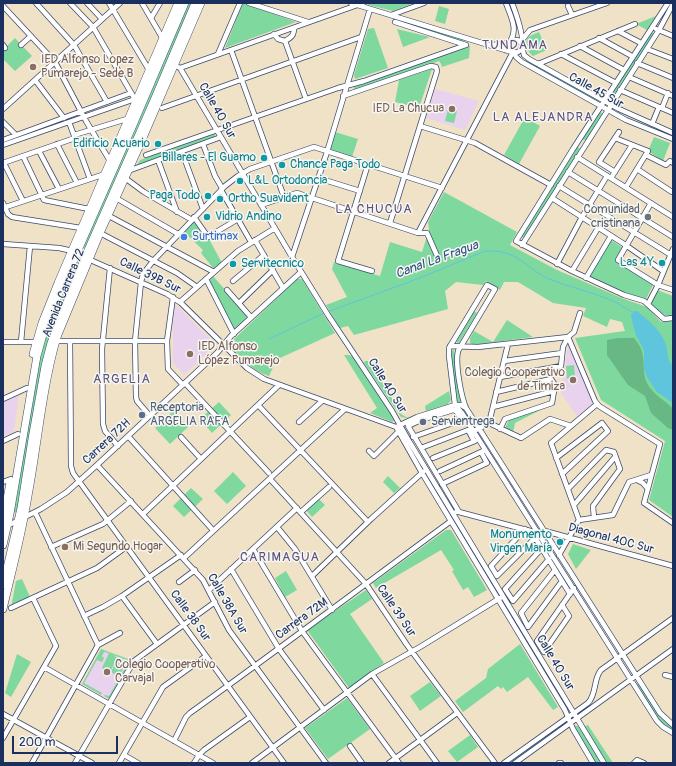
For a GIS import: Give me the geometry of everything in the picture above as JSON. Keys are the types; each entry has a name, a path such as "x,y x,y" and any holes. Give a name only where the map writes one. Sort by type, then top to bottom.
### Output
{"highway":[{"path":"178,18 180,3"},
{"name":"Avenida Carrera 72","path":"4,525 40,346 74,252 81,228 130,118 136,98 180,3"},
{"name":"Avenida Carrera 72","path":"3,545 4,525 18,434 35,342 74,252 125,143 185,3"},
{"name":"Avenida Carrera 72","path":"3,585 21,519 48,352 56,328 112,200 191,10 196,3"},
{"name":"Avenida Carrera 72","path":"112,200 127,175 177,66 201,3"},
{"path":"114,152 125,143"},
{"path":"108,216 112,200"},
{"name":"Avenida Carrera 72","path":"3,609 52,355 87,258 108,216"},
{"path":"15,456 20,450"}],"street":[{"path":"36,3 74,45 107,102"},
{"path":"3,145 136,98 131,93 93,27 70,3"},
{"path":"87,3 102,20"},
{"path":"109,3 149,70"},
{"path":"3,109 120,3"},
{"path":"142,3 163,39"},
{"path":"151,18 160,3"},
{"path":"218,54 240,3"},
{"path":"249,3 308,22"},
{"path":"351,3 513,52 518,52 530,30 607,3"},
{"path":"177,66 231,50 363,3"},
{"path":"391,15 424,3"},
{"path":"506,3 514,28 514,34 508,46 513,52"},
{"path":"512,3 520,24 521,44"},
{"path":"668,3 578,141 516,241 586,278 624,295 641,300 648,304 661,317 667,319 673,318"},
{"path":"522,245 659,30 673,4"},
{"path":"3,6 55,62 84,117 110,161"},
{"path":"568,6 572,16"},
{"path":"292,257 327,152 370,9"},
{"path":"668,15 673,11"},
{"path":"668,15 673,19"},
{"path":"146,155 466,45 394,22"},
{"path":"520,24 526,29 530,30"},
{"path":"538,64 635,24"},
{"path":"652,27 673,36"},
{"path":"285,41 294,34 294,28"},
{"path":"432,34 434,28"},
{"path":"618,31 639,42"},
{"path":"274,34 278,39 285,41"},
{"path":"21,45 31,36"},
{"path":"162,108 361,37"},
{"path":"600,38 630,55"},
{"path":"450,50 452,46 451,40"},
{"path":"489,44 502,44 518,40 521,44"},
{"path":"285,41 306,99"},
{"name":"Calle 45 Sur","path":"521,44 526,57 605,101 673,133"},
{"path":"580,46 622,69"},
{"path":"647,48 673,59"},
{"path":"231,50 284,198"},
{"path":"418,233 513,52"},
{"name":"Calle 45 Sur","path":"513,52 522,62 626,120 673,139"},
{"path":"562,54 616,83"},
{"path":"637,63 673,78"},
{"name":"Calle 40 Sur","path":"177,66 197,96 322,306 369,376 398,431 452,513 565,710 570,724 593,763"},
{"path":"343,96 431,66 436,67 437,71 390,224"},
{"path":"629,77 670,94 660,107 652,124"},
{"path":"35,80 64,118"},
{"path":"620,90 673,113"},
{"path":"3,140 131,93"},
{"path":"23,201 3,163 58,144 92,130 130,118"},
{"path":"3,122 16,136"},
{"path":"69,122 90,179"},
{"path":"420,126 475,143 551,185"},
{"path":"615,172 599,162 619,132"},
{"path":"221,138 158,160 127,175 144,192 177,212 193,219 208,237 238,220"},
{"path":"615,138 632,145 664,164 670,161 673,163"},
{"path":"578,141 585,146"},
{"path":"58,144 77,183"},
{"path":"203,144 215,176 238,220 264,255 283,288"},
{"path":"557,264 582,217 598,191 615,172 632,145"},
{"path":"150,416 137,401 136,397 135,341 141,282 145,271 203,208 222,189 242,173 271,161 314,148 442,188"},
{"path":"39,151 59,189"},
{"path":"182,152 203,208"},
{"path":"626,187 647,153"},
{"path":"23,156 41,195 46,202 89,209"},
{"path":"577,157 673,217"},
{"path":"158,160 177,212"},
{"path":"368,164 338,261 372,271"},
{"path":"637,169 673,191"},
{"path":"568,172 673,237"},
{"path":"81,228 15,217 8,214 4,206 105,174"},
{"path":"318,178 360,191"},
{"path":"559,186 590,204 634,233 671,254"},
{"path":"261,205 297,193 418,233 427,234 438,258"},
{"path":"552,198 663,271"},
{"path":"112,200 178,234"},
{"path":"651,203 618,260 658,285 673,290"},
{"path":"108,216 214,272"},
{"path":"180,302 238,251 275,228"},
{"path":"572,271 598,228"},
{"path":"100,233 177,273 197,287"},
{"path":"586,278 611,236"},
{"name":"Calle 39B Sur","path":"3,244 59,248 74,252 173,297 180,302 250,371 264,379 345,409 398,431"},
{"path":"21,342 30,246"},
{"path":"648,304 658,285 673,249"},
{"path":"233,281 264,255"},
{"path":"110,268 102,341 104,428 118,446"},
{"path":"239,303 272,270"},
{"name":"Carrera 72H","path":"4,525 35,512 62,496 98,465 217,353 234,334 301,272"},
{"path":"206,279 234,334"},
{"path":"464,419 460,410 455,405 448,353 450,346 487,285 495,289 459,347 457,357 462,398 466,408 660,713 673,725"},
{"path":"226,290 249,315"},
{"path":"173,297 167,340 168,369 269,473"},
{"path":"474,306 481,311"},
{"path":"450,346 472,348 568,337 573,334 580,313"},
{"path":"500,377 561,366 563,346 568,337"},
{"path":"568,337 597,404 601,409 660,444 644,503 673,523"},
{"path":"56,342 167,340"},
{"name":"Calle 38 Sur","path":"70,341 71,469 78,482 273,748 281,762"},
{"path":"3,342 35,342"},
{"path":"489,424 508,344"},
{"path":"504,361 562,353"},
{"path":"496,392 551,379 555,385 551,403 505,419 500,429"},
{"path":"143,514 280,385"},
{"path":"3,399 27,388"},
{"path":"493,407 554,391"},
{"path":"299,422 322,401"},
{"path":"559,554 579,520 550,444 597,404"},
{"path":"258,405 368,522"},
{"path":"446,410 455,405 461,405 466,408"},
{"path":"84,616 122,596 182,557 270,479 345,409"},
{"path":"369,451 374,456 398,431 417,417 446,410 455,410 474,432 476,440"},
{"name":"Calle 40 Sur","path":"446,410 410,424 408,427 459,512"},
{"path":"407,439 464,419"},
{"path":"489,424 519,438 523,437 550,419 571,426"},
{"path":"557,421 561,426 560,435"},
{"path":"556,458 602,423 608,431 562,474"},
{"path":"474,432 489,424"},
{"path":"421,448 468,430 538,533 660,724 673,733"},
{"name":"Calle 40 Sur","path":"398,431 407,439 451,521 501,597 604,763"},
{"path":"3,441 18,434"},
{"path":"128,436 211,528"},
{"path":"181,438 201,459"},
{"path":"433,458 476,440"},
{"path":"568,489 606,450 614,452 620,468 594,503 594,518"},
{"path":"442,484 487,463 483,451"},
{"path":"440,471 483,451"},
{"path":"574,505 615,457"},
{"name":"Calle 38A Sur","path":"98,465 203,580 229,630 326,763"},
{"path":"312,576 424,471"},
{"path":"579,520 613,515 629,482 651,475"},
{"path":"3,482 11,479"},
{"name":"Calle 39 Sur","path":"270,479 366,584 412,652 495,763"},
{"path":"637,480 643,483 648,489"},
{"path":"301,512 329,487"},
{"path":"51,547 107,521 130,501"},
{"path":"209,590 297,508"},
{"path":"524,512 530,508"},
{"path":"35,512 98,645"},
{"path":"452,513 459,512 538,533"},
{"name":"Carrera 72M","path":"174,741 188,715 451,521"},
{"path":"277,527 295,549 332,610"},
{"path":"525,530 491,566 497,576 535,538"},
{"path":"531,531 570,594"},
{"name":"Diagonal 40C Sur","path":"545,531 673,566"},
{"path":"11,608 97,568 126,547"},
{"path":"542,548 505,589 513,601 549,559"},
{"path":"253,549 302,631 399,763"},
{"path":"231,569 279,649 324,710"},
{"path":"179,582 195,570"},
{"name":"Calle 40 Sur","path":"555,570 521,614 528,627 562,581"},
{"path":"562,605 577,583"},
{"path":"122,596 157,644"},
{"path":"252,763 372,674 412,652 501,597"},
{"path":"3,738 56,646 33,598"},
{"path":"75,763 134,661 215,602"},
{"name":"Calle 40 Sur","path":"562,605 569,616 544,652 537,641 562,605"},
{"path":"504,763 590,702 599,673 673,618"},
{"path":"32,763 98,645 120,633"},
{"path":"515,763 673,649"},
{"path":"119,763 163,687 206,656"},
{"path":"44,667 213,763"},
{"path":"372,674 438,763"},
{"path":"665,675 673,676"},
{"path":"593,695 597,699 604,699"},
{"path":"389,763 458,713"},
{"path":"3,714 92,763"},
{"path":"194,763 199,755 250,717"},
{"path":"350,746 362,763"},
{"path":"124,755 138,763"},
{"path":"636,762 644,763"},
{"path":"598,763 604,763"}],"shaded area":[{"name":"IED La Chucua","path":"435,89 479,101 465,130 426,118"},
{"name":"IED Alfonso López Pumarejo","path":"175,304 216,345 184,375 173,363 173,324"},
{"name":"Colegio Cooperativo de Timiza","path":"568,345 593,404 577,416 561,393"},
{"path":"19,395 14,432 3,436 3,402"},
{"name":"Colegio Cooperativo Carvajal","path":"101,649 131,660 109,699 82,684"}],"green space":[{"path":"187,3 193,3 85,249 81,247"},
{"path":"243,3 296,22 225,48"},
{"path":"414,3 393,11 365,4"},
{"path":"439,6 449,9 445,24 435,21"},
{"path":"656,16 647,30 636,24"},
{"path":"399,19 464,39 463,42 398,22"},
{"path":"374,28 388,68 355,79 354,75 368,29"},
{"path":"397,29 430,37 403,47"},
{"path":"539,32 547,50 533,56 526,43 530,36"},
{"path":"651,32 654,34 612,100 609,98"},
{"path":"15,38 32,56 15,71 3,59 3,50"},
{"path":"470,46 469,58 442,67 439,61 354,91 354,87"},
{"path":"527,60 600,100 599,102 526,62"},
{"path":"432,69 419,108 395,102 399,80"},
{"path":"613,108 673,135 673,137 612,109"},
{"path":"448,109 457,111 454,123 445,121"},
{"path":"600,112 603,114 586,141 582,139"},
{"path":"525,117 540,126 519,164 504,155"},
{"path":"335,132 358,139 352,157 329,149"},
{"path":"214,133 216,138 136,166 140,160"},
{"path":"654,137 670,143 663,161 648,151"},
{"path":"577,146 580,149 524,238 521,236"},
{"path":"444,192 517,232 510,245 557,270 624,299 647,307 661,322 673,321 673,517 649,500 665,441 601,400 575,338 625,331 622,322 610,319 607,327 583,316 586,308 553,303 518,282 504,282 500,290 486,281 483,285 456,282 445,291 448,309 354,335 348,326 340,328 326,305 347,297 332,269 334,262 380,276 390,242 422,252 429,230 428,222"},
{"path":"194,221 209,239 222,263 214,269 201,253 203,250 183,231"},
{"path":"611,240 623,248 615,261 653,285 646,299 622,292 589,277"},
{"path":"76,257 81,259 48,342 29,436 17,513 14,512 41,347"},
{"path":"213,276 249,317 234,331 209,280"},
{"path":"297,279 302,279 335,333 280,358 274,365 269,376 252,367 242,359 229,344"},
{"path":"657,290 673,296 673,316 663,314 651,304"},
{"path":"474,311 477,313 459,343 456,342"},
{"path":"507,320 533,337 474,345 470,343 470,338 474,331 493,342"},
{"path":"634,338 639,345 643,356 647,383 652,391 673,409 673,430 668,428 651,413 645,396 628,385 607,355 607,340"},
{"path":"454,350 462,403 457,403 450,351"},
{"path":"344,355 353,357 395,420 392,422 370,413 377,408"},
{"path":"365,361 370,361 401,414 406,417 410,417 406,418 401,417 364,363"},
{"path":"574,365 575,378 567,379 566,366"},
{"path":"449,391 451,400 448,404 426,411 425,406"},
{"path":"219,402 231,415 212,433 200,419"},
{"path":"546,407 515,423 513,433 505,428 509,420"},
{"path":"173,411 188,427 170,444 155,428"},
{"path":"233,472 246,486 227,504 214,491"},
{"path":"388,476 400,488 394,493 383,482"},
{"path":"191,488 203,499 184,517 173,506"},
{"path":"318,498 325,505 312,517 306,510"},
{"path":"446,530 451,530 487,590 474,597 468,587 463,590 452,571 454,570 441,550 376,588 373,583"},
{"path":"573,544 591,550 576,569 568,554"},
{"path":"286,571 297,590 285,597 275,578"},
{"path":"22,579 31,599 11,608 16,581"},
{"path":"366,590 372,599 350,614 384,663 349,688 307,630"},
{"path":"502,602 511,612 571,712 570,712"},
{"path":"520,644 558,707 553,710 528,677 507,692 503,687 501,689 498,686 463,712 455,701 486,678 488,669"},
{"path":"101,649 131,660 109,699 104,696 109,696 129,661 113,655 117,658 110,672 102,668 109,653 104,652 102,662 97,660 84,683 102,693 101,695 82,684"},
{"path":"17,654 31,662 11,697 5,693"},
{"path":"118,658 126,662 119,677 111,672"},
{"path":"430,682 441,696 420,711 410,696"},
{"path":"639,683 660,717 673,728 673,731 662,722 652,710 637,684"},
{"path":"347,698 370,729 328,759 305,728"},
{"path":"564,722 566,725 513,763 507,763"},
{"path":"588,725 613,763 607,763 585,726"},
{"path":"575,726 578,726 601,761 595,763 574,728"},
{"path":"470,735 478,747 457,762 448,751"}],"water":[{"path":"634,311 637,311 650,322 658,330 664,340 669,359 673,366 673,403 657,392 647,377 644,369 644,350 636,335 631,317"}],"waterway":[{"name":"Canal La Fragua","path":"327,312 417,279 485,251 496,251 513,256 549,279 596,294 611,300 632,312"},
{"name":"Canal La Fragua","path":"269,339 324,313"}],"place":[{"name":"IED Alfonso Lopez Pumarejo - Sede B","path":"33,67"},
{"name":"IED La Chucua","path":"452,109"},
{"name":"Edificio Acuario","path":"158,144"},
{"name":"Billares - El Guamo","path":"264,158"},
{"name":"Chance Paga Todo","path":"282,165"},
{"name":"L&L Ortodoncia","path":"240,181"},
{"name":"Paga Todo","path":"208,196"},
{"name":"Ortho Suavident","path":"220,199"},
{"name":"Vidrio Andino","path":"207,217"},
{"name":"Comunidad cristinana","path":"648,217"},
{"name":"Surtimax","path":"184,237"},
{"name":"Las 4Y","path":"662,263"},
{"name":"Servitecnico","path":"233,264"},
{"name":"IED Alfonso López Pumarejo","path":"190,354"},
{"name":"Colegio Cooperativo de Timiza","path":"573,380"},
{"name":"Receptoria ARGELIA RAFA","path":"142,415"},
{"name":"Servientrega","path":"423,422"},
{"name":"Monumento Virgen María","path":"560,542"},
{"name":"Mi Segundo Hogar","path":"65,547"},
{"name":"Colegio Cooperativo Carvajal","path":"107,672"}],"district":[{"name":"TUNDAMA","path":"515,46"},
{"name":"LA ALEJANDRA","path":"543,118"},
{"name":"LA CHUCUA","path":"374,210"},
{"name":"ARGELIA","path":"122,380"},
{"name":"CARIMAGUA","path":"280,558"}]}
